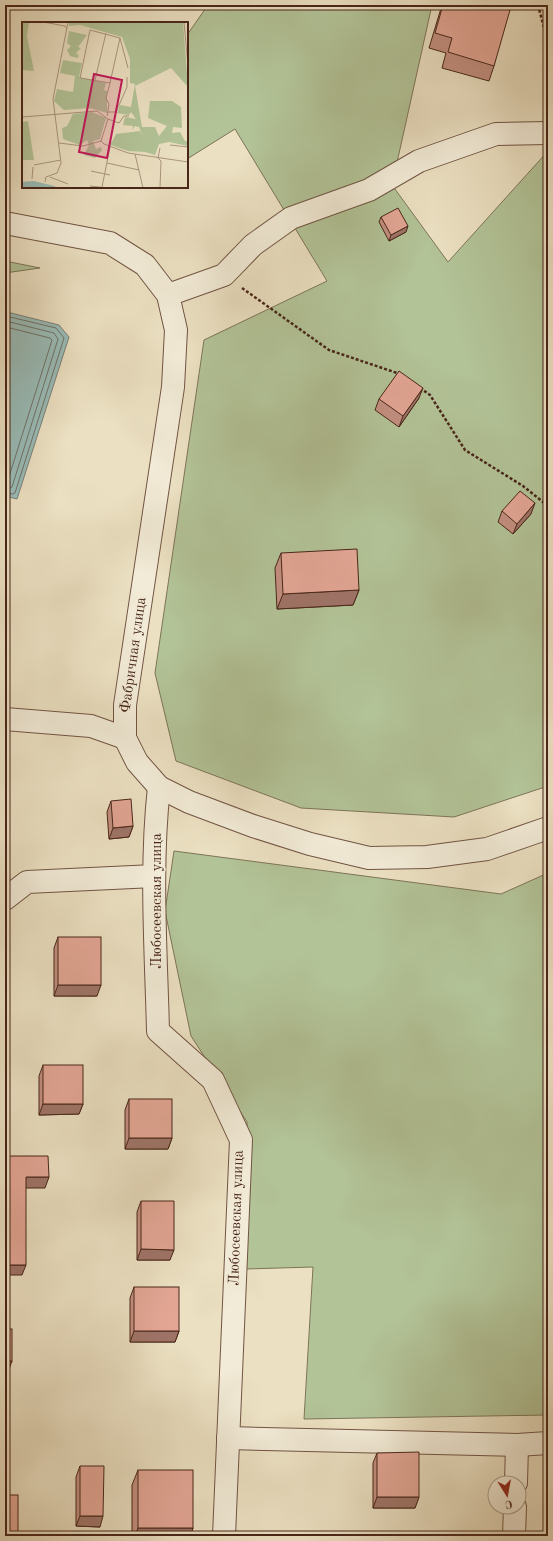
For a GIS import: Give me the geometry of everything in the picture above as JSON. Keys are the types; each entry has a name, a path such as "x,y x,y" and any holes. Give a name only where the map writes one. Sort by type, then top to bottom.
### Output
{"street":[{"path":"168,295 224,275 253,245 291,218 369,190 419,161 496,134 548,133"},
{"name":"Фабричная улица","path":"5,223 110,243 145,265 168,295 176,330 173,387 125,705 125,738 137,762 159,787 189,802 253,826 310,844 369,858 427,858 487,849 548,828"},
{"path":"5,719 91,726 125,738"},
{"name":"Любосеевская улица","path":"159,787 154,876 158,1031 213,1080 241,1140 224,1536"},
{"path":"5,899 27,882 154,876"},
{"path":"228,1438 517,1445 548,1443"},
{"path":"516,1475 517,1445"},
{"path":"514,1536 515,1515"}],"path":[{"path":"538,5 548,43"},
{"path":"224,275 329,350 398,373 404,378"},
{"path":"417,386 430,396 465,450 523,486 548,506"}],"green space":[{"path":"208,5 432,5 392,185 448,262 548,151 548,786 454,817 301,808 176,761 155,673 204,340 327,281 235,129 188,158 188,34"},
{"path":"5,261 40,268 5,273"},
{"path":"174,851 501,894 548,873 548,1415 304,1419 313,1267 246,1269 247,1122 191,1036 165,911"}],"water":[{"path":"7,312 59,325 69,337 17,499 5,496 5,320"}],"building":[{"path":"443,5 507,5 505,9 510,10 494,66 448,52 452,38 435,33"},
{"path":"398,208 408,226 391,235 381,217"},
{"path":"399,371 423,388 403,416 379,399"},
{"path":"520,491 535,503 517,524 502,511"},
{"path":"357,549 359,590 283,594 281,553"},
{"path":"131,799 133,826 113,828 111,801"},
{"path":"58,937 101,937 101,985 58,985"},
{"path":"43,1065 83,1065 83,1104 43,1104"},
{"path":"129,1099 172,1099 172,1138 129,1138"},
{"path":"5,1156 48,1156 49,1177 26,1177 26,1265 5,1265"},
{"path":"141,1201 174,1201 174,1250 141,1249"},
{"path":"134,1287 179,1287 179,1331 134,1331"},
{"path":"5,1329 12,1329 12,1361 5,1361"},
{"path":"419,1452 419,1497 377,1497 377,1453"},
{"path":"80,1466 104,1466 103,1516 80,1516"},
{"path":"138,1470 193,1470 193,1528 138,1528"},
{"path":"5,1495 18,1495 18,1536 5,1536"}]}
